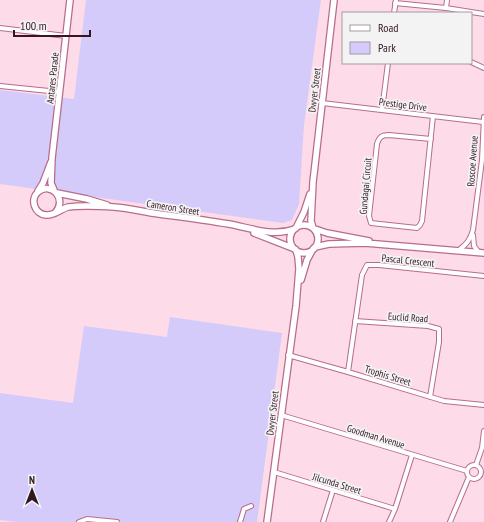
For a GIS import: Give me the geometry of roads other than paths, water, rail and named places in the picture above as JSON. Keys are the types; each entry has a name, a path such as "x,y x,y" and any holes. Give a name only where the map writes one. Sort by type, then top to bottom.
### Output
{"street":[{"name":"Antares Parade","path":"55,192 51,183 52,158 70,0"},
{"name":"Dwyer Street","path":"314,228 311,220 313,182 334,0"},
{"path":"446,8 447,0"},
{"path":"394,12 395,1 471,12"},
{"path":"472,12 484,14"},
{"path":"0,28 66,36"},
{"path":"472,62 484,68"},
{"path":"382,110 388,64"},
{"path":"0,86 59,92"},
{"name":"Prestige Drive","path":"322,103 483,122"},
{"name":"Gundagai Circuit","path":"431,139 389,135 383,135 380,137 377,144 370,209 371,223 417,228 420,225 431,139 433,116"},
{"name":"Roscoe Avenue","path":"473,230 484,148 484,117"},
{"name":"Antares Parade","path":"36,195 43,183 52,158"},
{"name":"Dwyer Street","path":"295,229 304,212 313,182"},
{"path":"45,189 55,192 60,201 60,206 55,213 46,215 38,212 34,205 36,195 41,190 45,189"},
{"name":"Cameron Street","path":"55,192 115,207"},
{"name":"Cameron Street","path":"55,213 63,208 72,206 115,207 230,224 273,233 287,232 295,229"},
{"name":"Cameron Street","path":"230,224 296,250"},
{"path":"408,247 326,233 302,225 295,229 290,239 296,250 305,253 314,248 329,244 365,243 408,247 459,250 481,253"},
{"path":"314,228 318,236 317,244 314,248"},
{"path":"459,250 467,245 473,230"},
{"path":"473,230 474,246 481,253"},
{"name":"Dwyer Street","path":"267,522 288,355 296,306 302,274 307,260 314,248"},
{"name":"Dwyer Street","path":"296,250 299,269 296,306"},
{"name":"Pascal Crescent","path":"348,372 362,275 367,265 484,276"},
{"name":"Euclid Road","path":"355,321 428,326 438,329 439,342 430,397"},
{"name":"Trophis Street","path":"288,355 444,402 484,405"},
{"name":"Goodman Avenue","path":"281,415 467,471"},
{"path":"476,465 482,448 484,431"},
{"path":"388,522 395,509 412,455"},
{"path":"450,522 469,477 467,471 470,466 476,465"},
{"path":"469,477 476,478 482,476 481,471 476,465"},
{"name":"Jilcunda Street","path":"274,472 395,509"},
{"path":"323,522 333,490"},
{"path":"240,522 244,510 251,506"},
{"path":"79,522 87,519 118,522"}]}
